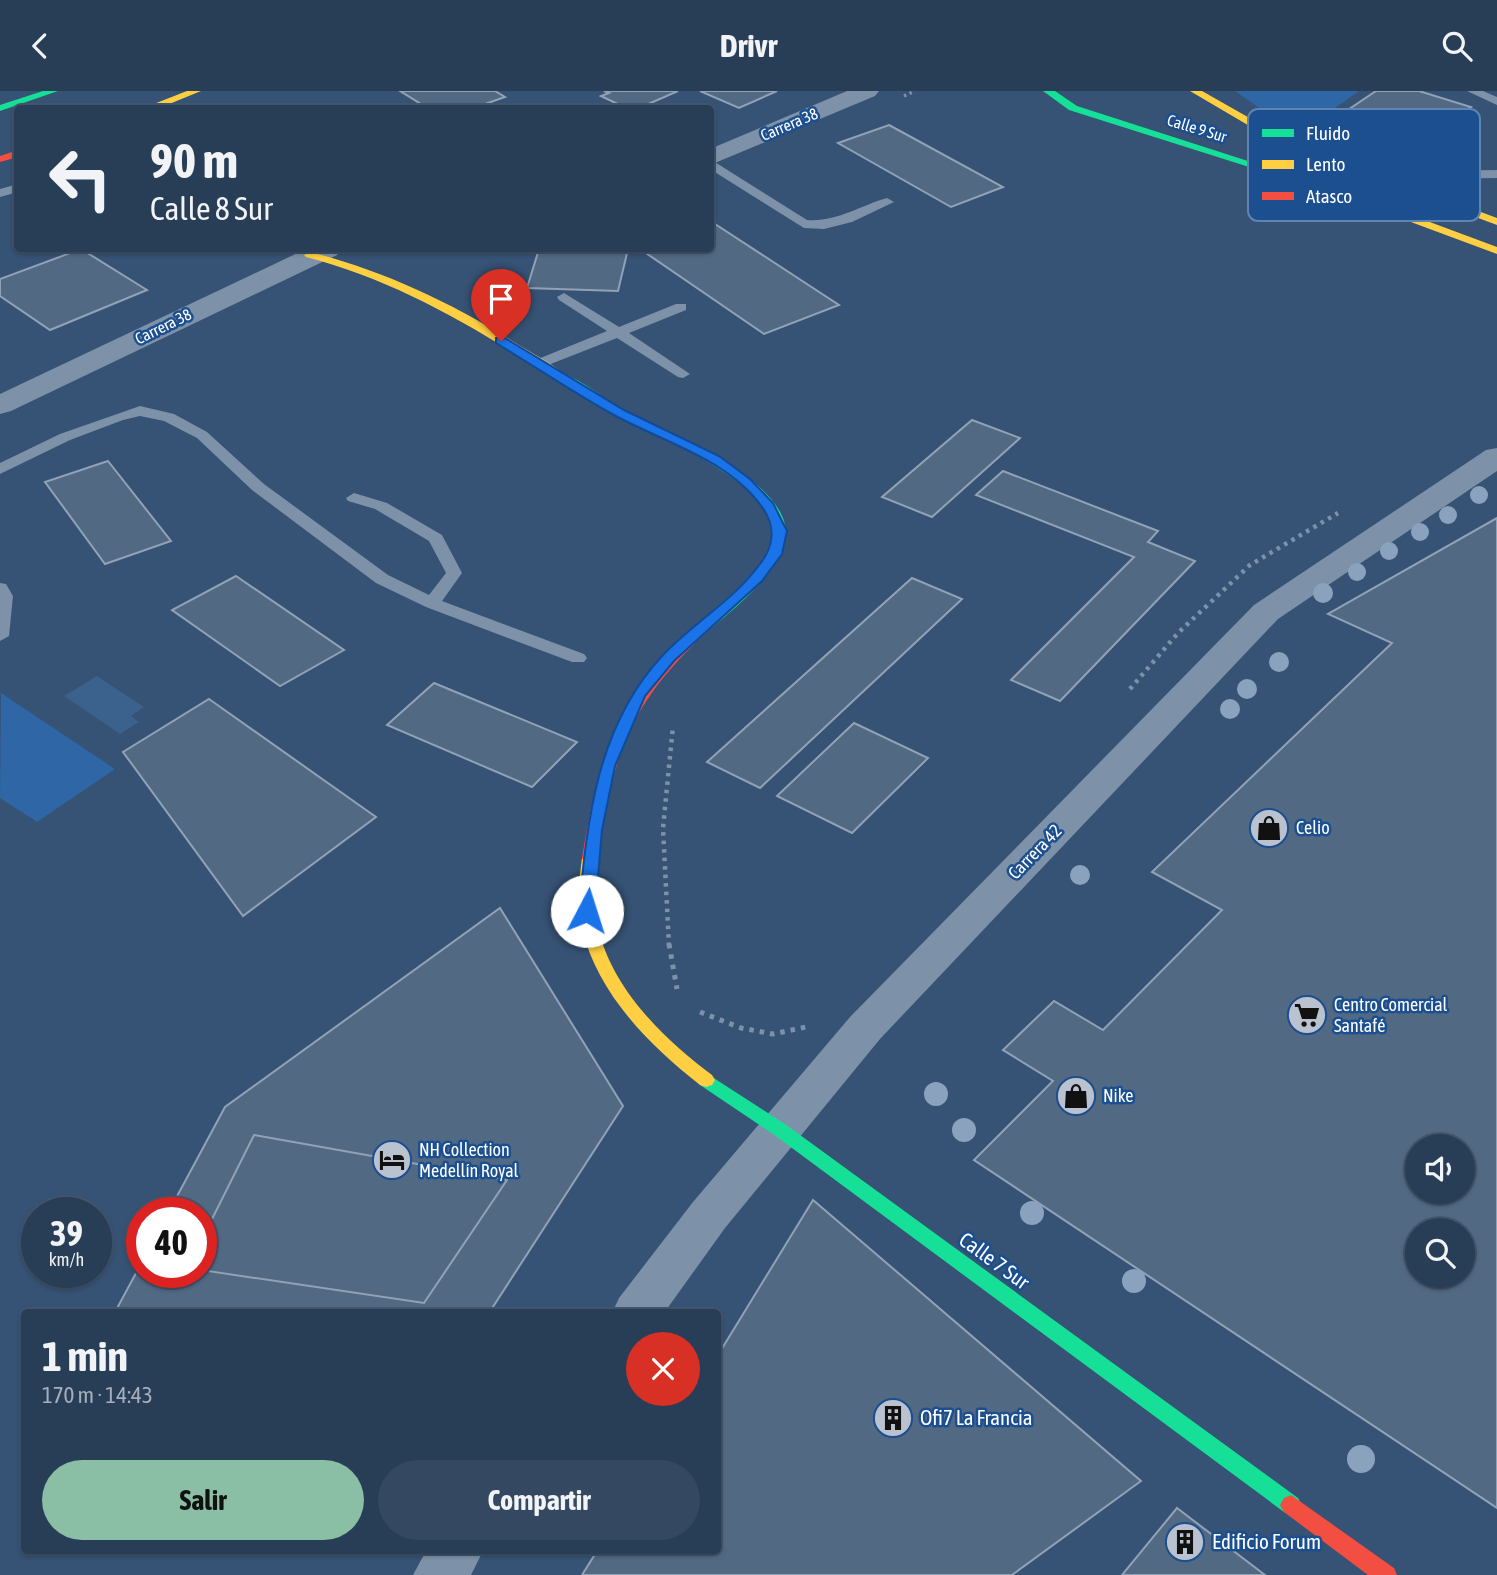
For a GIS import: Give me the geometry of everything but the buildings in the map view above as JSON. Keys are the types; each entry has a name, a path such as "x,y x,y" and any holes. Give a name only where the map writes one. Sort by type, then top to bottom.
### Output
{"street":[{"path":"0,108 53,91"},
{"path":"157,105 196,91"},
{"name":"Carrera 38","path":"714,155 867,91"},
{"name":"Calle 9 Sur","path":"1048,91 1073,108 1248,162"},
{"name":"Calle 9 Sur","path":"1195,91 1248,121"},
{"path":"1093,97 1103,118"},
{"name":"Calle 9 Sur","path":"1480,216 1497,222"},
{"name":"Calle 9 Sur","path":"1417,221 1497,251"},
{"path":"318,252 419,293 538,364"},
{"name":"Carrera 38","path":"0,405 318,252"},
{"name":"Calle 7 Sur","path":"538,364 620,413 714,459 745,482 768,505 780,531 775,554 758,578 669,657 638,695 620,732 608,766 594,830 587,911 601,960 631,1008 686,1066 779,1129 1386,1575"},
{"name":"Carrera 42","path":"639,1309 779,1129 865,1028 1266,612 1497,457"},
{"path":"440,1575 455,1554"}],"lane":[{"path":"1473,91 1497,101"},
{"path":"714,166 804,224 824,225 887,202"},
{"path":"564,297 683,374"},
{"path":"538,364 681,307"},
{"path":"0,469 65,437 118,417 140,411 169,417 202,435 257,487 383,579 432,603 578,658"},
{"path":"354,498 382,506 436,538 454,573 432,603"},
{"path":"0,587 5,596 0,636"}],"path":[{"path":"1126,694 1178,633 1250,565 1341,512"},
{"path":"674,721 663,828 664,896 669,952 676,988 684,996"},
{"path":"693,1005 702,1013 741,1028 774,1034 816,1025"}],"shaded area":[{"path":"1235,91 1359,91 1334,109 1260,109"},
{"path":"97,676 144,707 131,716 139,722 120,734 64,696"},
{"path":"1,693 115,769 37,822 0,798"}],"traffic: fast":[{"path":"0,108 53,91"},
{"path":"1048,91 1073,108 1248,163"},
{"path":"561,377 612,409 719,464 762,496 775,514 780,532 778,545 771,559 750,586 701,630"},
{"path":"706,1080 779,1129 1291,1505"}],"traffic: slow":[{"path":"157,105 196,91"},
{"path":"1195,91 1248,121"},
{"path":"1480,216 1497,222"},
{"path":"1417,221 1497,251"},
{"path":"310,255 377,275 440,304 561,377"},
{"path":"590,858 588,919 597,950 607,971 620,993 652,1032 706,1080"}],"traffic: jam":[{"path":"0,159 14,154"},
{"path":"590,858 602,790 621,732 652,680 701,630"},
{"path":"1291,1505 1386,1575"}],"place":[{"name":"Celio","path":"1269,828"},
{"name":"Centro Comercial Santafé","path":"1307,1015"},
{"name":"Nike","path":"1076,1096"},
{"name":"NH Collection Medellín Royal","path":"392,1160"},
{"name":"Ofi7 La Francia","path":"893,1418"},
{"name":"Edificio Forum","path":"1185,1542"}],"route":[{"path":"501,341 620,413 714,459 745,482 768,505 780,531 775,554 758,578 669,657 638,695 620,732 608,766 594,830 587,911"}]}
